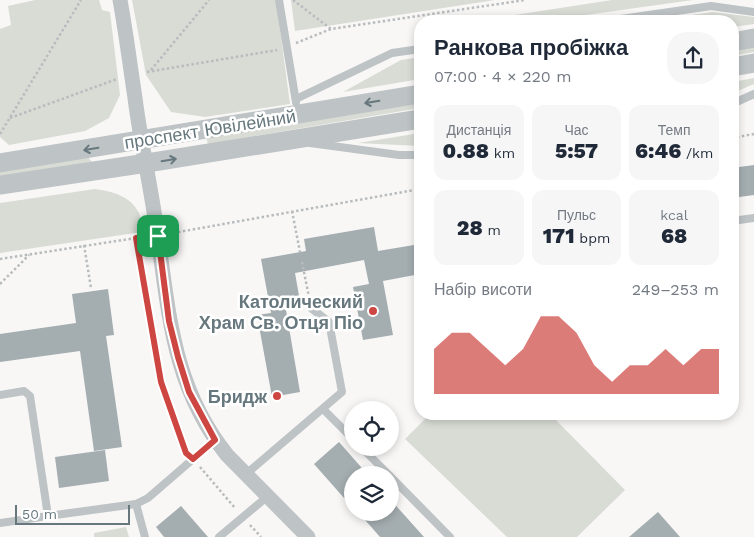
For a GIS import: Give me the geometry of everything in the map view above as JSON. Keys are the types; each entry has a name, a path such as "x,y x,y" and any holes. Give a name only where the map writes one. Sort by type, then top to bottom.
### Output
{"street":[{"path":"120,0 158,236 169,321 189,392 215,440 227,455 308,537"},
{"path":"739,41 754,38"},
{"path":"739,66 754,63"},
{"name":"проспект Ювілейний","path":"0,164 142,140 297,106 414,95"},
{"name":"проспект Ювілейний","path":"0,185 291,141 414,120"}],"lane":[{"path":"279,0 297,106 392,53 414,50"},
{"path":"649,15 711,6 754,12"},
{"path":"739,101 754,94"},
{"path":"291,141 399,155 414,155"},
{"path":"739,220 754,218"},
{"path":"246,474 342,392 329,322 311,308"},
{"path":"0,395 24,391 30,396 48,516"},
{"path":"323,409 344,430"},
{"path":"0,523 136,504 148,498 215,440"},
{"path":"370,456 379,466"},
{"path":"399,486 450,537"},
{"path":"219,537 268,496"},
{"path":"136,504 145,537"}],"path":[{"path":"0,134 81,0"},
{"path":"209,0 150,71 287,47 330,29 414,17"},
{"path":"293,0 330,29"},
{"path":"424,15 525,0"},
{"path":"10,118 119,79"},
{"path":"739,137 754,134"},
{"path":"0,259 84,245 158,236 414,190"},
{"path":"292,211 300,252"},
{"path":"136,238 161,382 186,453 261,537"},
{"path":"84,245 91,288"},
{"path":"0,284 30,254"},
{"path":"302,262 311,308"}],"shaded area":[{"path":"35,0 99,0 102,10 110,12 120,95 109,118 85,131 9,145 0,137 0,29 11,25 8,6"},
{"path":"132,0 276,0 290,104 205,117 171,112 146,75"},
{"path":"291,0 495,0 295,31"},
{"path":"612,0 693,0 586,15 515,15"},
{"path":"713,12 738,15 692,15"},
{"path":"739,15 754,17 754,24 739,26"},
{"path":"754,46 754,52 739,55 739,49"},
{"path":"414,58 414,80 343,92 401,60"},
{"path":"754,78 754,84 739,90 739,81"},
{"path":"414,102 414,109 208,144 206,137"},
{"path":"414,134 414,146 358,143"},
{"path":"88,157 92,162 0,179 0,170"},
{"path":"95,189 120,195 131,202 139,213 142,232 0,253 0,203"},
{"path":"424,420 556,420 625,490 577,537 507,537 405,439"},
{"path":"126,527 129,537 94,537 94,533"}],"building":[{"path":"754,165 754,195 739,197 739,167"},
{"path":"374,227 378,251 414,245 414,275 383,281 393,335 363,340 353,287 369,284 364,260 295,273 301,307 286,310 300,392 272,397 257,315 271,313 261,259 306,251 304,239"},
{"path":"108,289 114,335 106,336 122,447 94,451 80,351 0,362 0,334 76,323 72,294"},
{"path":"339,442 344,448 344,456 351,456 360,466 344,466 344,498 314,464"},
{"path":"105,450 109,481 59,488 55,457"},
{"path":"181,506 208,537 164,537 156,527"},
{"path":"399,509 424,537 380,537 366,521 399,521"},
{"path":"658,512 680,537 629,537"}],"place":[{"name":"Католический Храм Св. Отця Піо","path":"373,311"},
{"name":"Бридж","path":"277,396"}],"route":[{"path":"158,236 169,321 178,357 189,392 215,440 193,459 186,453 161,382 136,238 158,236"}]}
